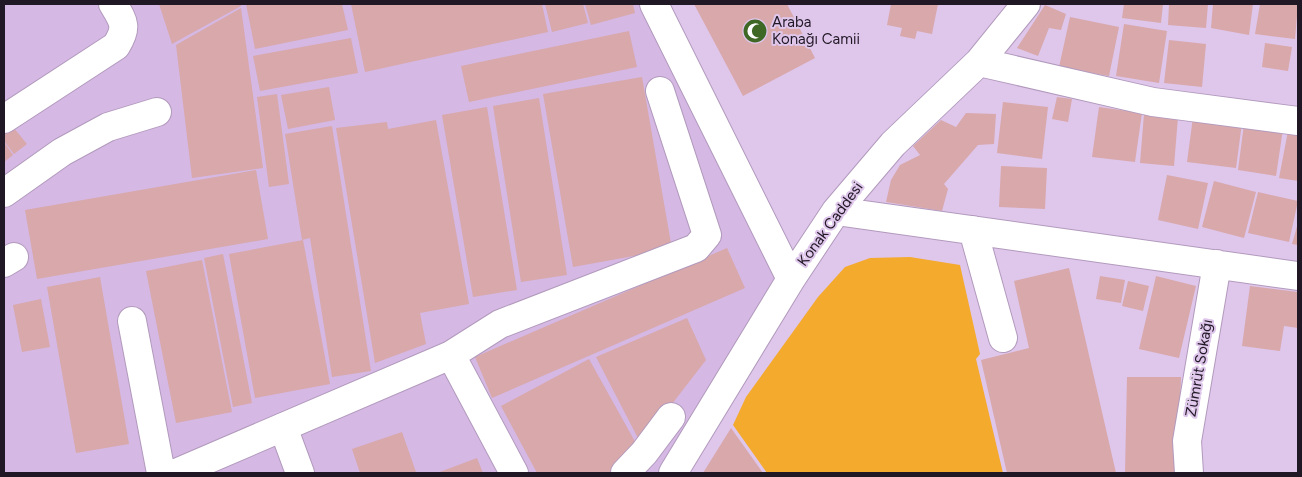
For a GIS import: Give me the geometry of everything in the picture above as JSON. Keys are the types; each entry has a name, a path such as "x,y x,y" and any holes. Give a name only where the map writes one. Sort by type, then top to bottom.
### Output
{"street":[{"path":"4,119 116,46 123,36 124,25 113,4"},
{"path":"654,4 791,280"},
{"name":"Konak Caddesi","path":"673,473 791,280 836,211 893,144 980,62 1026,4"},
{"path":"980,62 1153,102 1298,121"},
{"path":"176,473 451,355 500,324 696,248 708,235 660,91"},
{"path":"4,192 62,152 108,127 157,112"},
{"path":"836,211 1298,276"},
{"path":"973,230 1003,338"},
{"name":"Zümrüt Sokağı","path":"1189,473 1187,441 1217,264"},
{"path":"132,321 162,473"},
{"path":"451,355 514,473"},
{"path":"625,473 644,453 671,417"},
{"path":"283,427 300,473"}],"shaded area":[{"path":"4,4 657,4 791,279 673,473 4,473"},
{"path":"910,257 960,265 980,354 976,359 1003,473 767,473 733,425 746,397 818,297 845,267 870,258"}],"building":[{"path":"159,4 241,4 241,6 172,44"},
{"path":"246,4 342,4 348,30 255,49"},
{"path":"351,4 542,4 548,32 365,72"},
{"path":"545,4 583,4 588,23 552,32"},
{"path":"585,4 633,4 635,13 591,25"},
{"name":"Araba Konağı Camii","path":"694,4 787,4 815,58 743,96"},
{"path":"891,4 938,4 932,34 917,31 915,39 900,36 902,28 887,25"},
{"path":"1124,4 1163,4 1161,23 1122,18"},
{"path":"1169,4 1208,4 1206,28 1168,25"},
{"path":"1213,4 1253,4 1249,35 1211,28"},
{"path":"1260,4 1298,4 1295,39 1255,34"},
{"path":"1045,5 1066,14 1061,30 1049,28 1038,56 1017,48"},
{"path":"241,8 263,168 192,178 176,45"},
{"path":"1070,17 1119,27 1109,76 1059,67"},
{"path":"1124,24 1167,31 1159,83 1116,76"},
{"path":"629,31 637,67 469,102 461,66"},
{"path":"351,38 358,73 260,91 253,56"},
{"path":"1169,40 1206,44 1202,87 1164,83"},
{"path":"1265,43 1292,47 1288,71 1262,67"},
{"path":"642,77 672,249 573,267 543,94"},
{"path":"329,87 335,120 288,129 281,95"},
{"path":"277,94 289,184 269,187 257,97"},
{"path":"1057,97 1072,99 1068,122 1052,119"},
{"path":"539,98 567,275 521,282 493,106"},
{"path":"1003,102 1048,107 1042,159 997,153"},
{"path":"487,107 517,290 473,297 442,115"},
{"path":"1099,107 1142,113 1135,162 1092,157"},
{"path":"966,113 996,114 994,144 978,145 944,184 948,189 942,211 886,202 891,180 900,165 920,155 913,146 941,120 956,127"},
{"path":"1144,114 1178,117 1174,166 1140,163"},
{"path":"1193,117 1242,123 1236,168 1187,162"},
{"path":"436,120 469,304 420,313 426,344 375,363 336,128 387,122 388,129"},
{"path":"1244,124 1283,129 1276,176 1238,170"},
{"path":"332,126 371,371 332,377 310,238 302,240 285,134"},
{"path":"13,127 27,144 14,154 4,141 4,134"},
{"path":"1288,131 1298,133 1298,181 1279,178"},
{"path":"4,142 13,155 4,162"},
{"path":"1001,166 1047,168 1045,209 999,207"},
{"path":"256,170 268,239 37,279 25,210"},
{"path":"1167,175 1208,183 1198,229 1158,220"},
{"path":"1214,181 1256,192 1244,238 1202,227"},
{"path":"1258,192 1298,201 1289,242 1248,233"},
{"path":"1298,223 1298,245 1292,244"},
{"path":"303,240 330,384 255,398 229,254"},
{"path":"727,248 745,288 492,398 475,357"},
{"path":"223,254 252,403 233,407 204,258"},
{"path":"202,260 232,412 176,423 146,271"},
{"path":"1069,268 1116,473 1007,473 981,360 1029,348 1014,281"},
{"path":"1100,276 1125,280 1121,303 1096,299"},
{"path":"1156,276 1196,286 1179,358 1139,349"},
{"path":"100,277 129,444 76,453 47,287"},
{"path":"1128,281 1149,286 1143,311 1122,306"},
{"path":"1250,286 1298,292 1298,328 1284,326 1280,351 1242,346"},
{"path":"41,299 50,347 22,352 13,305"},
{"path":"687,318 706,360 641,444 596,357"},
{"path":"589,359 638,447 610,473 537,473 501,406"},
{"path":"1127,377 1181,377 1178,473 1125,473"},
{"path":"731,428 763,473 703,473"},
{"path":"402,432 416,472 360,473 352,449"},
{"path":"477,458 483,473 437,473"}],"place":[{"name":"Araba Konağı Camii","path":"755,31"}]}
